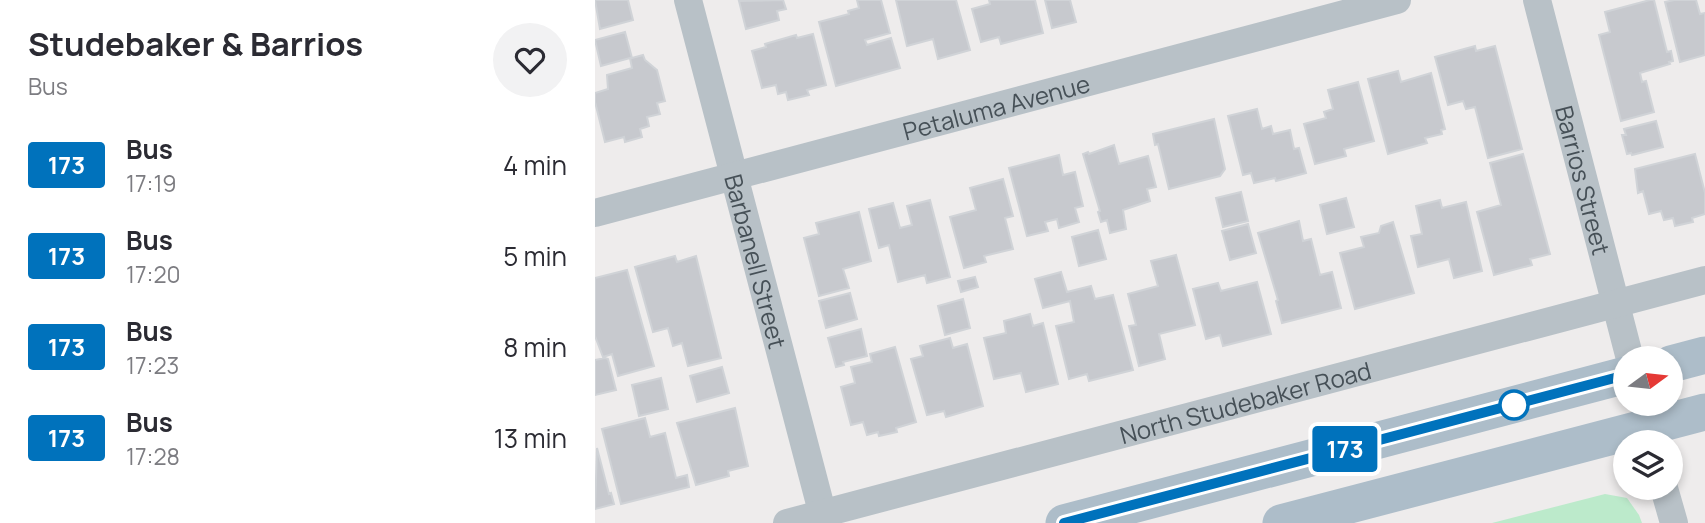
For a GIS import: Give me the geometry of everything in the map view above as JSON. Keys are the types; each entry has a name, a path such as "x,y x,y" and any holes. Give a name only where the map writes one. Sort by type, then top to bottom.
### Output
{"main road":[{"path":"1683,361 1705,355"},
{"path":"1064,523 1613,378"},
{"path":"1280,523 1647,424 1705,412"}],"street":[{"name":"Barbanell Street","path":"688,0 824,518"},
{"name":"Petaluma Avenue","path":"595,213 1397,0"},
{"name":"Barrios Street","path":"1537,0 1626,346"},
{"name":"North Studebaker Road","path":"787,523 824,518 1705,280"},
{"path":"1667,500 1674,523"}],"green space":[{"path":"1605,494 1613,495 1613,500 1628,500 1642,523 1492,523"}],"building":[{"path":"595,0 628,0 633,20 600,29"},
{"path":"783,0 786,9 777,11 779,20 746,29 739,1"},
{"path":"857,0 881,0 890,33 865,40 867,45 891,38 900,68 836,86 819,22 849,14 848,11 859,8"},
{"path":"896,0 956,0 970,50 938,59 933,39 907,46"},
{"path":"989,0 1035,0 1043,33 1001,44 999,37 981,42 972,9 990,4"},
{"path":"1045,0 1070,0 1076,22 1052,28"},
{"path":"1654,0 1667,52 1671,51 1673,61 1640,73 1642,82 1646,81 1654,112 1621,121 1599,35 1610,32 1605,12"},
{"path":"1696,0 1700,14 1705,13 1705,55 1680,62 1665,2"},
{"path":"625,32 632,58 643,55 657,70 665,101 657,103 660,114 647,117 649,126 640,129 642,137 625,142 624,137 605,142 595,93 608,89 607,75 632,68 630,58 601,66 595,40"},
{"path":"813,34 826,85 807,90 809,95 788,100 786,92 778,94 776,85 762,88 752,51 766,47 765,44 796,35 797,38"},
{"path":"1475,46 1476,51 1495,46 1522,149 1488,158 1475,107 1466,109 1463,101 1448,105 1435,57"},
{"path":"1398,71 1401,82 1431,73 1445,129 1441,130 1442,134 1425,138 1427,143 1388,154 1368,79"},
{"path":"1358,82 1374,141 1344,149 1346,156 1315,164 1304,124 1326,118 1324,112 1333,109 1328,90"},
{"path":"1257,109 1262,129 1271,126 1273,134 1290,130 1294,149 1299,148 1306,173 1276,181 1275,178 1254,183 1251,173 1243,175 1228,116"},
{"path":"1214,119 1225,169 1220,176 1169,189 1153,134"},
{"path":"1656,121 1663,147 1627,154 1622,135 1626,135 1624,129"},
{"path":"1114,145 1119,164 1148,156 1156,187 1147,189 1150,201 1123,210 1126,229 1110,233 1107,220 1101,222 1083,154"},
{"path":"1523,154 1550,254 1530,259 1532,265 1494,275 1477,212 1501,205 1490,163"},
{"path":"1695,154 1705,193 1705,214 1692,218 1693,222 1675,226 1673,218 1664,220 1661,211 1649,214 1643,191 1638,193 1635,169"},
{"path":"1059,155 1063,175 1075,172 1083,206 1075,208 1079,222 1059,228 1057,219 1045,222 1048,231 1027,236 1009,168"},
{"path":"1003,179 1013,216 1005,218 1013,249 984,256 986,262 964,268 950,217 976,210 970,188"},
{"path":"1241,192 1248,221 1223,227 1216,198"},
{"path":"1346,198 1354,227 1327,234 1320,205"},
{"path":"930,200 950,277 927,283 925,275 898,282 889,245 879,248 869,209 893,203 900,228 912,225 907,206"},
{"path":"1440,200 1442,208 1466,202 1482,271 1454,278 1449,259 1418,267 1411,236 1422,234 1416,206"},
{"path":"859,212 871,261 843,269 849,288 819,296 804,238 819,234 816,223"},
{"path":"1299,221 1303,241 1311,239 1320,275 1332,272 1341,308 1282,323 1258,233"},
{"path":"1393,222 1414,293 1355,309 1340,253 1364,247 1361,237 1379,233 1381,226"},
{"path":"1248,224 1256,253 1230,260 1222,231"},
{"path":"1098,230 1106,259 1079,266 1072,237"},
{"path":"1176,255 1195,325 1159,334 1165,359 1139,366 1129,326 1136,325 1128,294 1158,286 1151,261"},
{"path":"675,256 677,262 696,256 721,358 688,366 682,343 673,346 668,328 653,332 635,267"},
{"path":"627,270 654,366 618,376 612,354 603,357 595,336 595,278"},
{"path":"1061,272 1067,292 1091,286 1095,299 1113,295 1133,370 1089,381 1087,374 1069,379 1056,326 1074,322 1070,301 1043,308 1035,279"},
{"path":"975,277 978,287 961,292 958,281"},
{"path":"1257,282 1271,334 1223,346 1220,335 1206,339 1193,289 1218,283 1221,291"},
{"path":"850,293 857,319 826,328 819,301"},
{"path":"963,299 970,328 945,335 938,306"},
{"path":"1030,314 1033,326 1043,323 1058,384 1026,392 1021,373 994,379 984,338 1006,333 1004,321"},
{"path":"861,329 867,356 843,362 844,365 836,367 828,338"},
{"path":"950,338 953,348 967,344 983,406 946,417 944,411 927,415 911,359 923,356 920,346"},
{"path":"895,347 916,422 896,428 897,432 879,436 878,432 867,435 863,422 851,425 841,387 855,383 851,367 872,362 870,354"},
{"path":"608,359 616,390 595,395 595,360"},
{"path":"722,367 729,393 697,402 690,376"},
{"path":"661,378 668,409 639,416 632,385"},
{"path":"735,408 748,466 728,471 729,476 696,485 677,423"},
{"path":"645,418 650,437 665,433 676,478 687,475 689,487 621,504 602,429"},
{"path":"597,448 614,504 595,509"}],"bus line":[{"name":"173","path":"1064,523 1613,378"}]}
